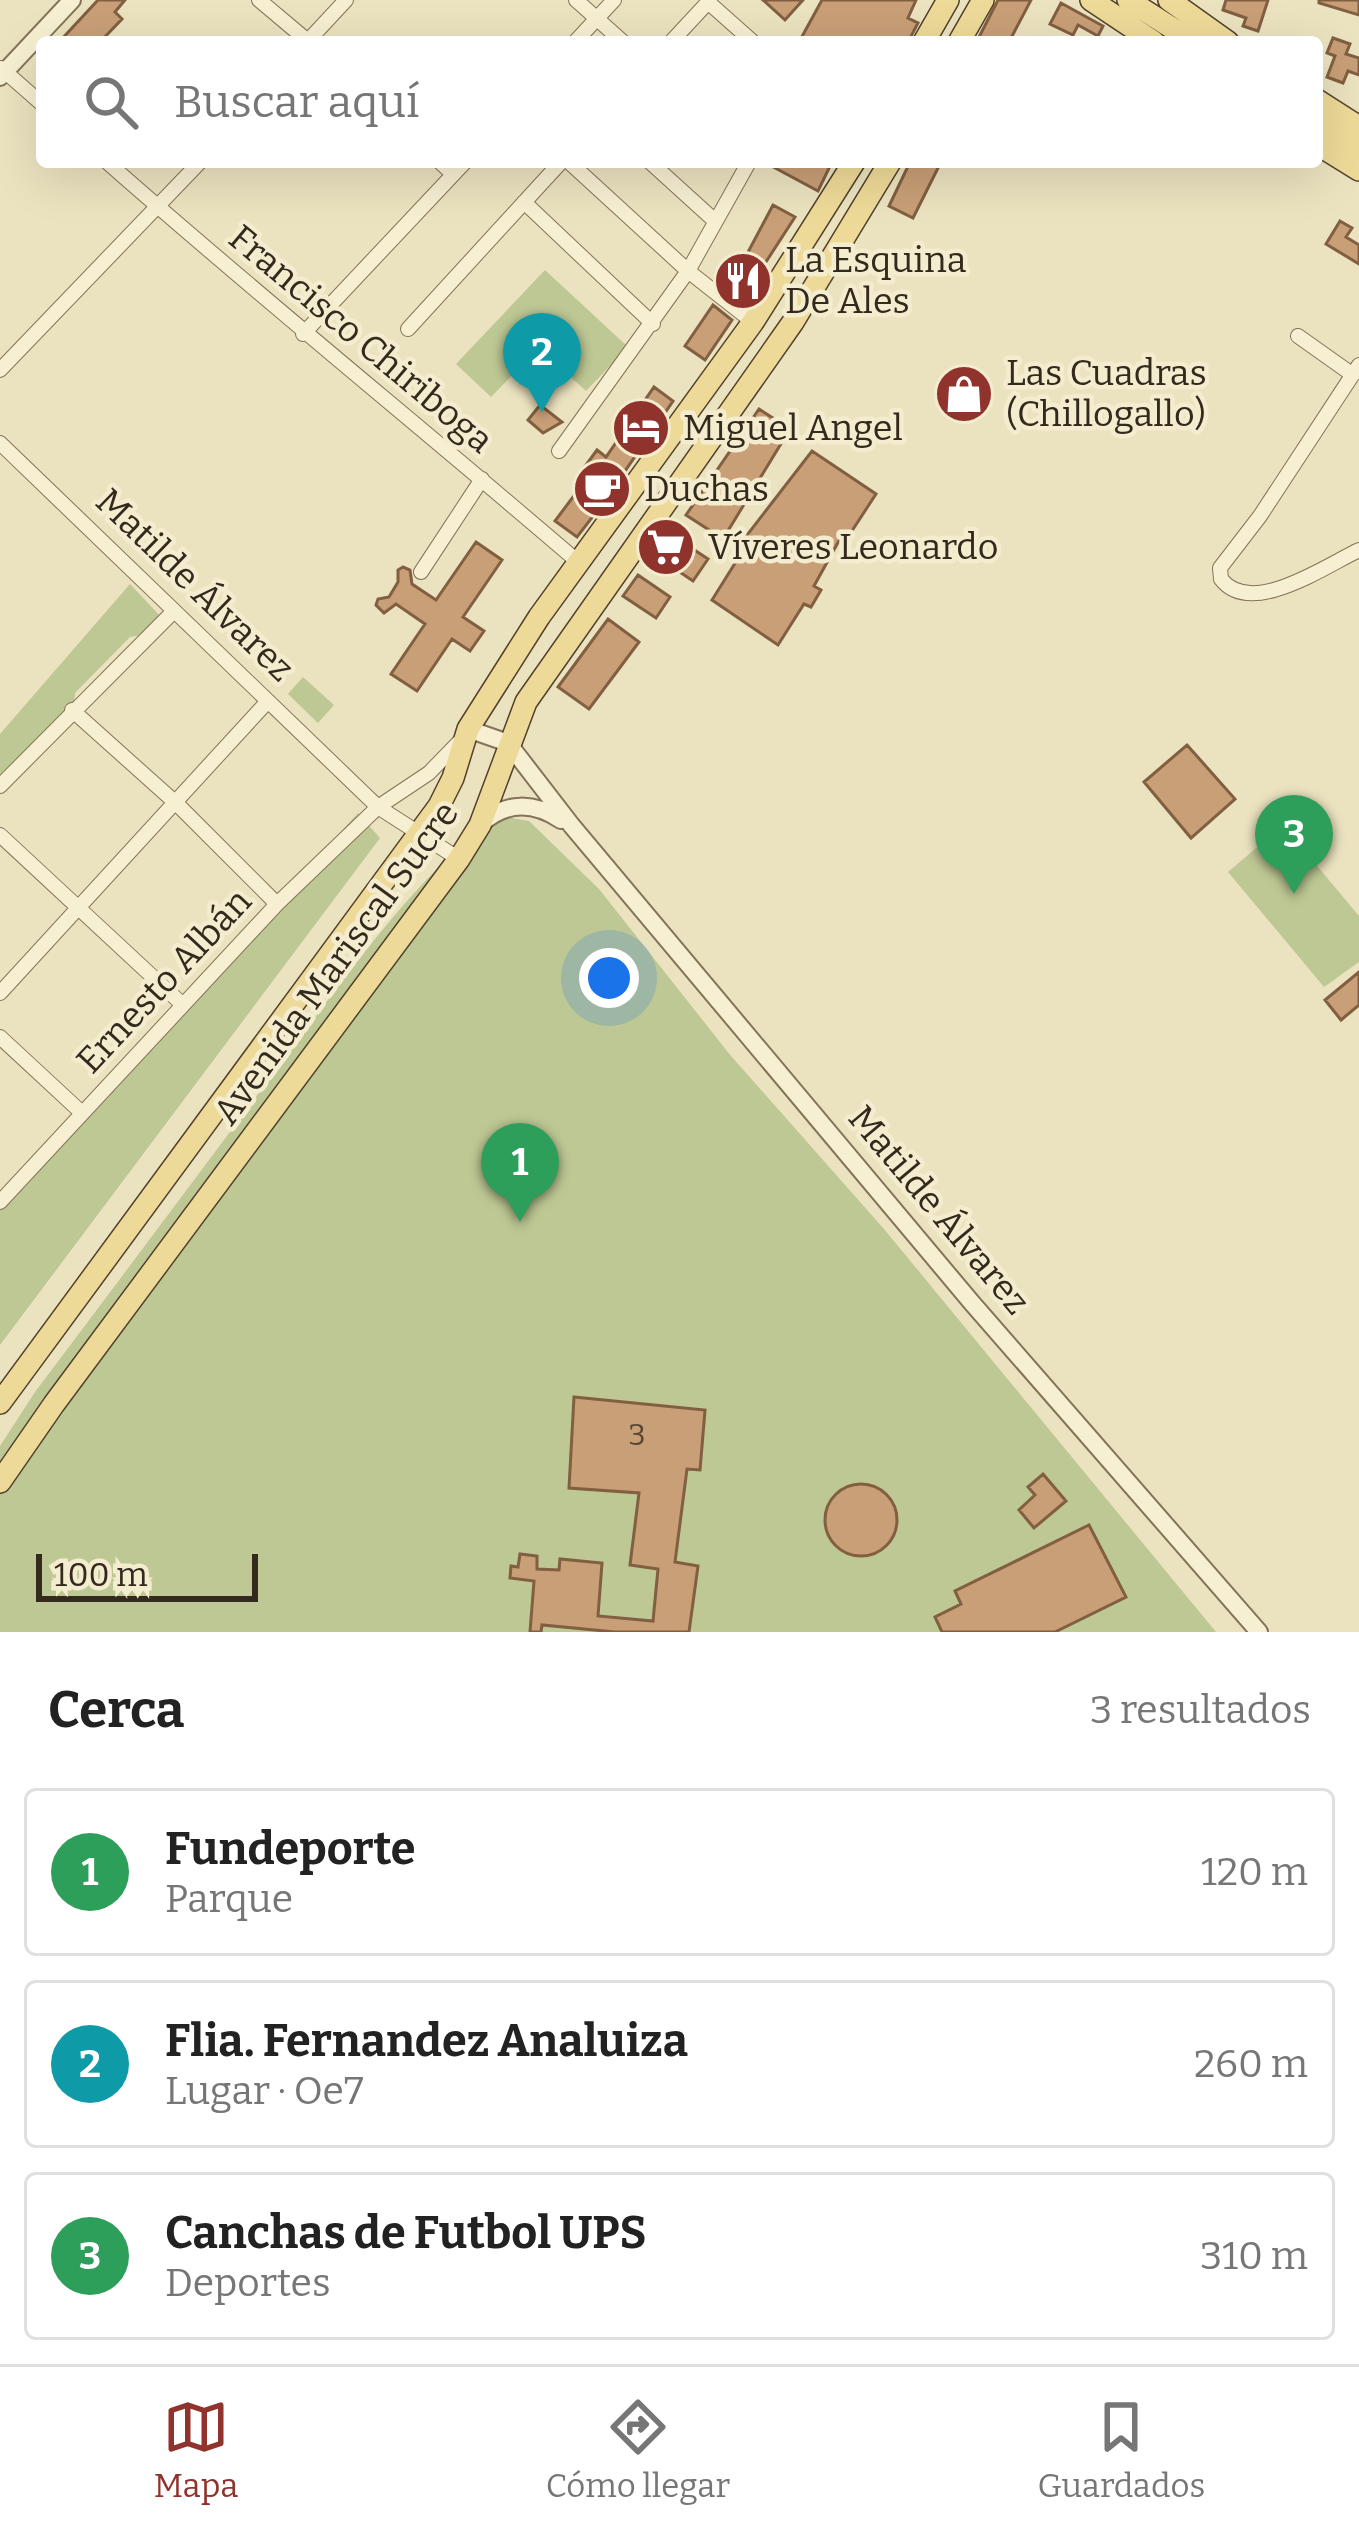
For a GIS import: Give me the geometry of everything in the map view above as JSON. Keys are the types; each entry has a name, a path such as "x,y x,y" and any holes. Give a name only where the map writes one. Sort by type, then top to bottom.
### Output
{"main road":[{"path":"916,36 936,0"},
{"path":"927,36 948,0"},
{"path":"962,36 983,0"},
{"path":"1091,0 1145,36"},
{"path":"1128,0 1185,36"},
{"path":"1168,0 1219,36"},
{"path":"1323,104 1359,127"},
{"path":"1323,124 1359,147"},
{"path":"1323,148 1359,170"},
{"name":"Avenida Mariscal Sucre","path":"0,1403 418,834 453,778 468,729 577,561 753,322 852,168"},
{"name":"Avenida Mariscal Sucre","path":"0,1482 459,859 480,825 526,702 793,322 886,168"}],"street":[{"path":"37,36 72,0"},
{"path":"259,0 301,36"},
{"path":"313,36 346,0"},
{"path":"576,0 616,36"},
{"path":"580,36 614,0"},
{"path":"677,36 709,1 746,36"},
{"path":"36,37 2,72 36,99"},
{"name":"Francisco Chiriboga","path":"114,168 303,334 577,561"},
{"path":"2,364 195,168"},
{"path":"446,168 453,174"},
{"path":"303,334 459,168"},
{"path":"407,329 559,168"},
{"path":"572,168 753,322"},
{"path":"657,168 715,221"},
{"path":"560,451 688,271 743,168"},
{"path":"524,202 652,324"},
{"path":"1298,336 1356,370 1220,568 1221,579 1228,587 1254,595 1275,590 1359,550"},
{"name":"Matilde Álvarez","path":"0,443 378,807 459,859"},
{"path":"421,572 482,479"},
{"path":"0,786 174,611"},
{"path":"0,993 268,701"},
{"path":"72,710 177,804 277,904"},
{"path":"468,729 508,743"},
{"name":"Ernesto Albán","path":"0,1202 277,904 378,807 451,753 468,729"},
{"name":"Matilde Álvarez","path":"508,743 572,826 972,1303 1259,1632"},
{"path":"480,825 500,810 524,806 548,812 572,826"},
{"path":"0,835 183,1005"},
{"path":"0,1037 82,1114"}],"green space":[{"path":"545,270 628,347 586,391 539,348 491,397 456,364"},
{"path":"130,584 163,619 148,634 130,637 75,693 72,721 0,793 0,734"},
{"path":"303,677 334,705 318,723 288,694"},
{"path":"358,813 380,838 0,1345 0,1205"},
{"path":"500,816 529,821 599,889 731,1056 884,1229 1216,1632 0,1632 0,1446 35,1392 355,964 441,865"},
{"path":"1283,825 1359,916 1359,962 1324,987 1228,872"}],"building":[{"path":"98,0 125,0 115,12 122,19 106,36 65,36"},
{"path":"763,0 803,0 785,20"},
{"path":"822,0 916,0 908,18 918,23 911,36 802,36"},
{"path":"998,0 1031,0 1012,36 980,36"},
{"path":"1226,0 1268,0 1258,31 1243,26 1246,18 1223,10"},
{"path":"1359,0 1359,15 1319,3"},
{"path":"1061,3 1103,26 1098,36 1078,25 1073,35 1050,24"},
{"path":"1333,38 1350,44 1346,54 1359,58 1359,75 1348,71 1343,83 1327,77 1335,56 1327,53"},
{"path":"775,168 829,168 818,191"},
{"path":"907,168 938,168 913,218 889,206"},
{"path":"773,205 795,217 742,299 729,288"},
{"path":"1340,221 1352,228 1346,237 1359,245 1359,264 1326,244"},
{"path":"713,305 732,320 705,360 685,346"},
{"path":"654,387 673,401 625,471 621,468 592,507 597,511 577,537 555,521 585,481 578,476 597,450 606,457"},
{"path":"540,405 562,422 543,433 528,420"},
{"path":"759,409 790,429 723,539 686,515"},
{"path":"812,451 876,494 846,540 841,537 814,586 821,590 811,607 804,604 778,645 712,600 742,552 737,548"},
{"path":"670,534 708,559 693,581 656,556"},
{"path":"476,542 502,560 463,617 484,631 470,651 452,639 417,691 391,674 425,624 396,604 384,613 376,605 378,599 389,597 403,567 410,570 412,584 436,600"},
{"path":"638,575 670,597 656,618 623,596"},
{"path":"608,619 639,642 589,709 558,687"},
{"path":"1187,745 1235,799 1191,838 1144,782"},
{"path":"1359,972 1359,1005 1341,1020 1325,1000"},
{"path":"574,1397 705,1410 700,1470 687,1469 675,1562 698,1566 689,1632 542,1625 541,1632 530,1632 534,1581 510,1578 511,1566 518,1567 520,1554 537,1556 537,1569 559,1570 560,1559 602,1563 598,1616 653,1621 658,1569 630,1565 639,1493 569,1488"},
{"path":"1043,1474 1066,1501 1034,1528 1019,1510 1035,1495 1028,1487"},
{"path":"861,1484 887,1494 897,1520 887,1546 861,1556 835,1546 825,1520 835,1494"},
{"path":"1089,1525 1126,1597 1055,1632 942,1632 935,1617 961,1604 955,1591"}],"place":[{"name":"La Esquina De Ales","path":"743,281"},
{"name":"Las Cuadras (Chillogallo)","path":"964,394"},
{"name":"Flia. Fernandez Analuiza","path":"542,412"},
{"name":"Miguel Angel","path":"641,428"},
{"name":"Duchas","path":"602,489"},
{"name":"Víveres Leonardo","path":"666,547"},
{"name":"Canchas de Futbol UPS","path":"1294,894"},
{"name":"Fundeporte","path":"520,1222"}]}
